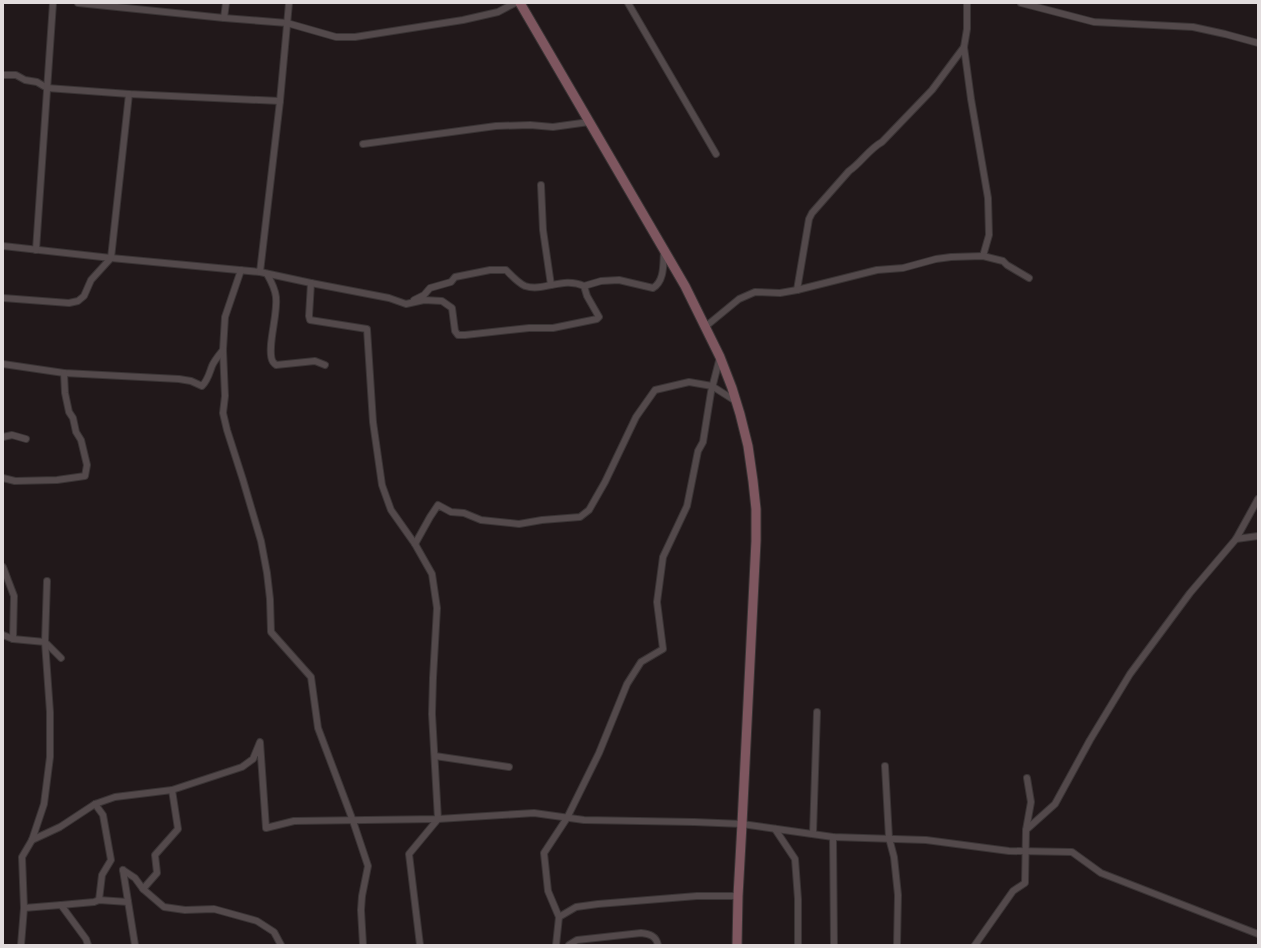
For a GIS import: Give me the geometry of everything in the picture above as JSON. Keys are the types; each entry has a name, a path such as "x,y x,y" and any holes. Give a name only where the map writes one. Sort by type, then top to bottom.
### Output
{"street":[{"path":"36,250 53,3"},
{"path":"78,3 287,23 336,38 355,37 462,20 498,12 515,3"},
{"path":"152,10 153,3"},
{"path":"224,18 226,3"},
{"path":"260,272 280,101 289,3"},
{"path":"520,3 685,286 720,357 737,402 748,446 756,509 756,541 736,945"},
{"path":"628,3 716,154"},
{"path":"967,3 967,29 964,47 971,99 988,198 989,235 983,256"},
{"path":"1021,3 1094,22 1193,27 1258,43"},
{"path":"797,290 809,219 812,213 849,171 854,168 876,145 882,142 932,90 964,47"},
{"path":"3,75 16,75 25,80 37,82 47,88 129,94 280,101"},
{"path":"3,298 69,303 78,301 84,296 91,280 111,258 129,94"},
{"path":"363,144 496,126 553,128 589,122"},
{"path":"540,185 543,230 551,285"},
{"path":"3,246 260,272 389,298 406,304 424,300 442,301 452,308 458,335 529,328 554,328 599,317 587,296 584,286"},
{"path":"406,304 424,295 430,288 451,282 455,277 490,270 506,270 525,286 576,282 584,286 601,281 619,280 653,288 657,285 663,272 664,249"},
{"path":"705,327 739,299 755,292 780,293 797,290 877,270 903,268 936,258 983,256 1003,261 1029,278"},
{"path":"241,270 225,317 222,350 225,396 223,413 261,541 270,599 271,632 311,677 318,728 353,821 368,866 362,896 361,910 363,945"},
{"path":"267,274 273,284 276,296 276,316 271,348 272,360 274,364 315,361 325,365"},
{"path":"311,283 310,320 367,329 373,422 382,485 391,510 415,544 432,574 437,608 432,714 438,819 409,854 420,945"},
{"path":"3,364 64,372 179,379 191,381 202,386 206,383 212,366 222,350"},
{"path":"556,945 559,917 548,891 544,853 567,818 600,753 627,684 641,662 663,649 657,602 663,557 687,506 698,451 703,442 712,386 720,357"},
{"path":"3,478 15,480 58,480 85,476 87,466 73,418 69,412 65,393 64,372"},
{"path":"415,544 438,505 451,512 464,513 480,520 519,524 542,520 580,517 589,510 606,482 636,417 655,390 689,382 712,386 737,402"},
{"path":"3,438 12,435 26,439"},
{"path":"1026,830 1055,804 1090,740 1130,674 1190,593 1236,538 1258,499"},
{"path":"1236,538 1258,536"},
{"path":"3,567 14,596 13,639"},
{"path":"21,945 24,908 22,857 32,840 44,804 50,757 50,712 45,642 47,581"},
{"path":"3,635 13,639 45,642 60,658"},
{"path":"812,834 817,712"},
{"path":"32,840 60,827 95,804 115,797 172,790 242,767 253,759 260,742 266,828 294,820 353,821 438,819 534,813 584,820 742,824 833,837 926,840 1009,851 1072,852 1101,873 1258,934"},
{"path":"435,756 509,767"},
{"path":"885,766 889,838 894,857 898,895 897,945"},
{"path":"975,945 1013,891 1025,883 1026,830 1031,802 1026,778"},
{"path":"143,889 156,873 155,855 178,829 172,790"},
{"path":"95,804 103,815 111,860 102,875 99,900"},
{"path":"775,829 795,858 798,899 798,945"},
{"path":"833,837 834,945"},
{"path":"136,945 123,870 135,878 143,889 164,907 185,910 214,909 257,921 274,932 281,945"},
{"path":"559,917 576,907 598,904 697,896 738,896"},
{"path":"24,908 94,902 99,900 128,902"},
{"path":"61,905 86,939 88,945"},
{"path":"569,945 577,940 641,932 650,934 657,939 658,945"}]}
